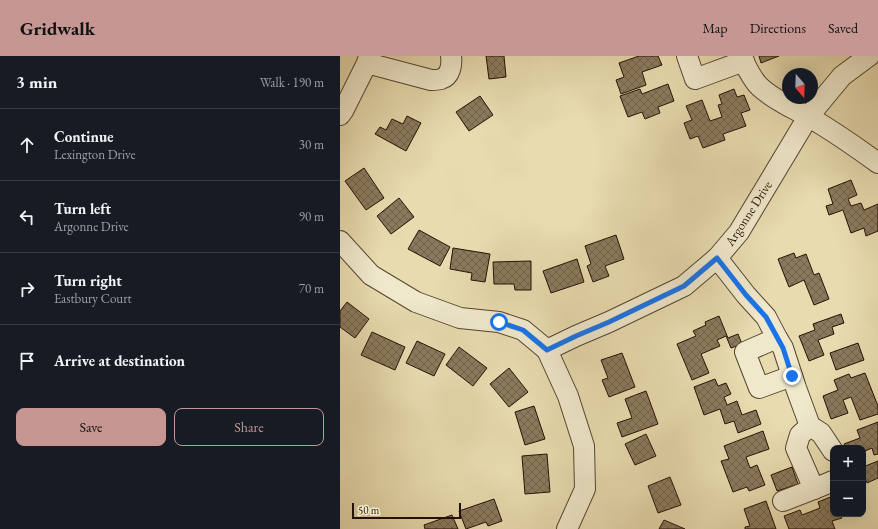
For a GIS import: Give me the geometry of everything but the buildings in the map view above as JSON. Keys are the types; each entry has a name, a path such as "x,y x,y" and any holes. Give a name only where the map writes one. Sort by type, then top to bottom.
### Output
{"street":[{"path":"340,114 343,111 368,59 431,80 442,79 449,72 452,63 451,56"},
{"path":"688,56 695,79 742,59 759,87 781,102 843,138 878,163"},
{"name":"Argonne Drive","path":"547,350 684,286 717,258 739,232 808,117 842,76 869,56"},
{"path":"340,241 371,275 416,302 460,318 499,322 523,330 547,350 568,396 584,446 585,489 567,529"},
{"path":"717,258 746,295 766,317 783,348 810,426 821,432 830,446"},
{"path":"778,338 745,352 759,388 792,376"},
{"path":"810,426 800,435 796,448 814,489"},
{"path":"783,501 830,482"}],"route":[{"path":"499,322 523,330 547,350 684,286 717,258 746,295 766,317 783,348 792,376"}]}
